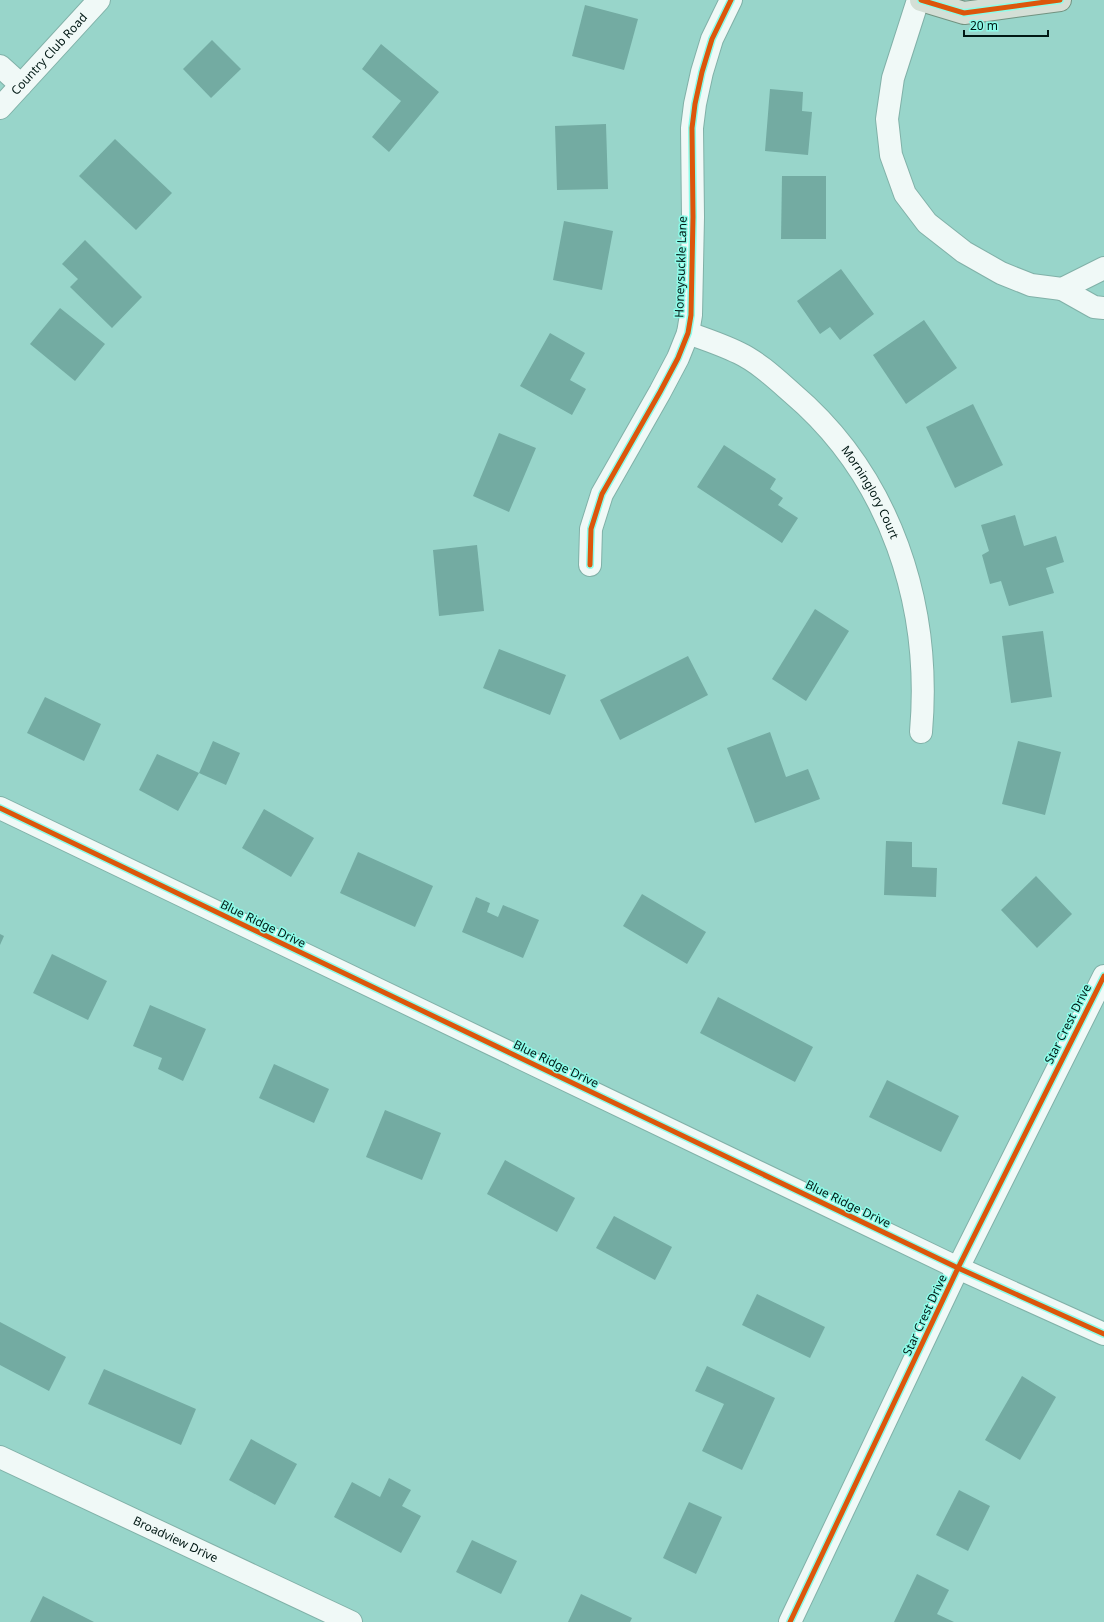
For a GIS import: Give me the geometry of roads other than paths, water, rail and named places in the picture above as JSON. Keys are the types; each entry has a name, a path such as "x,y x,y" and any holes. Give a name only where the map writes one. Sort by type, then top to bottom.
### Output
{"main road":[{"path":"921,0 964,13 1060,0"}],"street":[{"name":"Country Club Road","path":"0,108 99,0"},
{"name":"Honeysuckle Lane","path":"590,565 590,529 602,494 660,392 678,358 688,332 691,315 693,217 692,128 695,104 702,72 712,40 730,0"},
{"path":"918,0 893,78 887,118 891,155 905,194 927,223 964,252 1001,273 1031,285 1062,289 1094,307 1104,308"},
{"path":"0,66 21,85"},
{"path":"1062,289 1104,268"},
{"name":"Morninglory Court","path":"688,332 740,353 777,380 823,423 848,453 878,500 898,543 913,600 919,634 923,676 921,732"},
{"name":"Blue Ridge Drive","path":"0,808 958,1268 1104,1334"},
{"name":"Star Crest Drive","path":"790,1622 958,1268 1104,976"},
{"name":"Broadview Drive","path":"0,1457 351,1622"}]}
